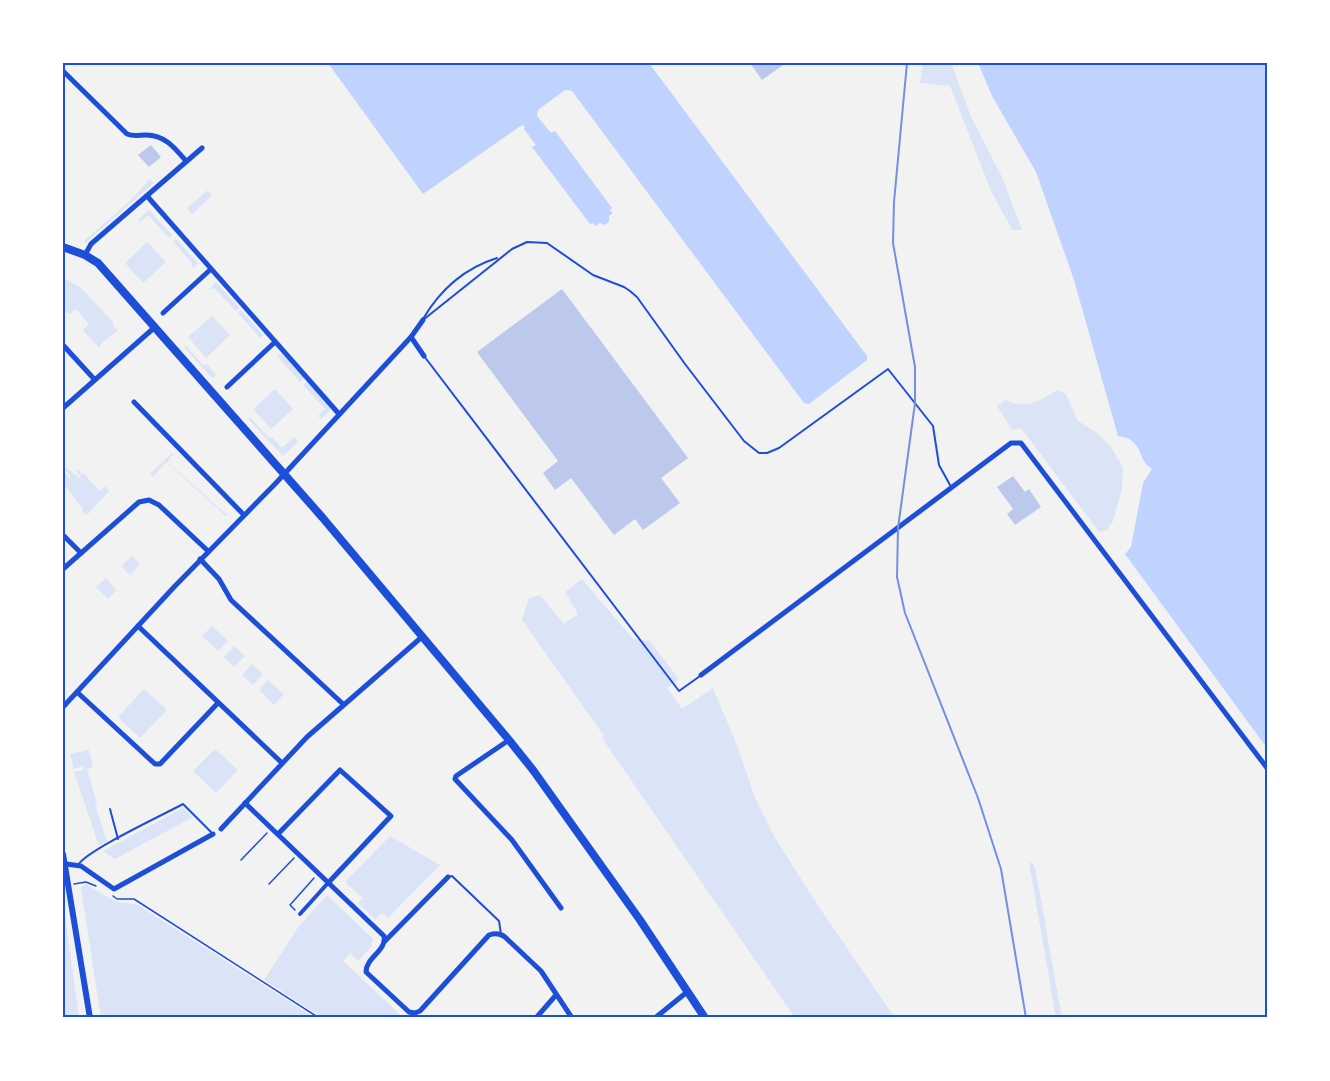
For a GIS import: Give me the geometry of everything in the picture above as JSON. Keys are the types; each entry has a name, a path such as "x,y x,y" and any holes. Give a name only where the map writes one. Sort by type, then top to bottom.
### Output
{"main road":[{"path":"63,247 93,260 155,327 423,636 533,770 640,920 705,1018"}],"street":[{"path":"63,71 127,134 163,138 186,161"},
{"path":"85,255 91,244 202,148"},
{"path":"147,196 339,414"},
{"path":"163,313 211,269"},
{"path":"63,707 208,551 284,474 411,337 423,320"},
{"path":"63,408 155,327"},
{"path":"411,337 424,356"},
{"path":"227,387 275,342"},
{"path":"63,345 95,380"},
{"path":"134,402 244,515"},
{"path":"701,675 1007,446 1016,442 1025,446 1267,768"},
{"path":"63,569 139,502 145,500 159,505 208,551"},
{"path":"63,535 81,554"},
{"path":"200,560 219,579 231,600 343,704"},
{"path":"138,626 282,763"},
{"path":"221,829 282,763 343,704 423,636"},
{"path":"77,692 155,764 160,764 218,703"},
{"path":"509,740 456,776 455,779 512,840 561,908"},
{"path":"278,834 340,770 391,816 300,914"},
{"path":"245,802 357,909 384,936 385,941"},
{"path":"66,864 78,865 108,887 117,888 213,834"},
{"path":"63,854 90,1018"},
{"path":"448,877 385,941 367,963 366,972 409,1012 415,1013 420,1011 489,935 501,934 541,970 572,1018"},
{"path":"656,1018 687,992"},
{"path":"536,1018 556,995"}],"lane":[{"path":"423,320 512,249 527,242 547,243 593,275 624,287 637,297 744,441 759,453 767,453 779,448 888,369 933,426 939,465 952,488"},
{"path":"423,320 432,303 458,277 478,264 500,257"},
{"path":"424,356 679,691 701,675"},
{"path":"78,865 81,860 183,804 213,834"},
{"path":"110,809 118,839"},
{"path":"448,877 452,876 499,921 501,934"}],"path":[{"path":"241,860 272,828"},
{"path":"269,884 298,853"},
{"path":"300,914 290,905 319,873"},
{"path":"69,885 86,882 96,886"},
{"path":"105,891 117,899 134,899 319,1018"}],"shaded area":[{"path":"923,63 951,63 972,119 1003,179 1022,230 1012,230 991,191 950,86 920,83"},
{"path":"150,179 154,183 85,243 84,241 129,202"},
{"path":"208,190 212,196 192,214 187,208"},
{"path":"149,210 172,235 169,238 148,215 140,222 138,220"},
{"path":"176,239 198,263 193,268 191,266 193,264 173,242"},
{"path":"147,242 166,262 143,283 125,263"},
{"path":"63,278 80,287 118,330 99,348 83,330 89,324 76,309 69,314 63,308"},
{"path":"216,282 239,307 236,311 214,288 209,290"},
{"path":"241,310 263,335 260,338 238,313"},
{"path":"212,316 230,335 206,358 188,337"},
{"path":"186,346 204,366 207,364 216,375 212,378 184,347"},
{"path":"281,353 304,378 300,382 277,356"},
{"path":"307,381 331,409 321,419 318,416 325,409 303,385"},
{"path":"275,389 293,409 271,429 253,409"},
{"path":"1057,390 1066,394 1078,421 1110,445 1123,468 1122,490 1113,521 1107,530 1099,532 1021,428 1012,430 997,406 1006,400 1020,404 1033,403"},
{"path":"250,417 269,438 272,437 282,448 294,437 298,441 283,456 248,419"},
{"path":"172,453 175,456 172,455 167,462 226,516 166,462 153,477 150,474"},
{"path":"67,468 79,478 81,477 76,471 84,474 100,491 105,486 109,491 87,515 63,483 63,471 69,477 71,476 65,470"},
{"path":"132,556 140,564 130,575 121,566"},
{"path":"106,578 116,590 108,599 96,587"},
{"path":"582,579 633,639 650,641 679,679 667,688 682,709 713,688 737,745 755,798 775,838 895,1018 795,1018 602,738 604,736 522,620 529,598 540,595 564,624 578,614 565,592"},
{"path":"212,626 228,641 218,651 202,636"},
{"path":"234,646 245,656 234,667 224,657"},
{"path":"252,664 263,674 253,685 242,675"},
{"path":"268,680 284,694 274,705 259,690"},
{"path":"144,689 167,710 140,738 118,717"},
{"path":"215,749 238,770 216,793 193,771"},
{"path":"89,750 93,767 87,769 97,804 95,805 107,841 99,846 74,772 83,770 83,766 74,769 70,754"},
{"path":"183,808 193,817 115,859 103,851"},
{"path":"390,836 440,865 388,918 382,913 375,919 358,903 363,898 345,882"},
{"path":"1029,863 1033,863 1036,872 1062,1018 1056,1018"},
{"path":"85,884 116,901 141,907 315,1018 101,1018 81,888"},
{"path":"327,895 373,939 371,947 358,961 350,953 343,961 404,1018 323,1018 264,980 299,926"},
{"path":"63,901 79,1018 63,1018"}],"water":[{"path":"328,63 649,63 867,356 867,360 809,404 804,403 572,91 565,90 538,110 537,116 551,133 555,131 612,208 610,210 613,213 605,225 590,224 532,147 536,145 522,125 423,194"},
{"path":"978,63 1267,63 1267,748 1125,554 1131,547 1143,483 1152,469 1145,463 1132,441 1118,436 1074,280 1036,172 992,96"}],"building":[{"path":"750,63 786,63 762,80"},
{"path":"151,145 161,157 149,167 138,155"},
{"path":"562,289 688,458 661,478 680,503 643,530 635,519 614,535 571,478 555,490 543,473 558,461 477,352"},
{"path":"1013,476 1025,492 1029,489 1041,507 1015,525 1007,514 1013,509 997,487"}],"railway":[{"path":"907,63 894,202 893,243 915,367 915,403 898,528 897,577 905,613 978,798 1001,869 1026,1018"}]}
